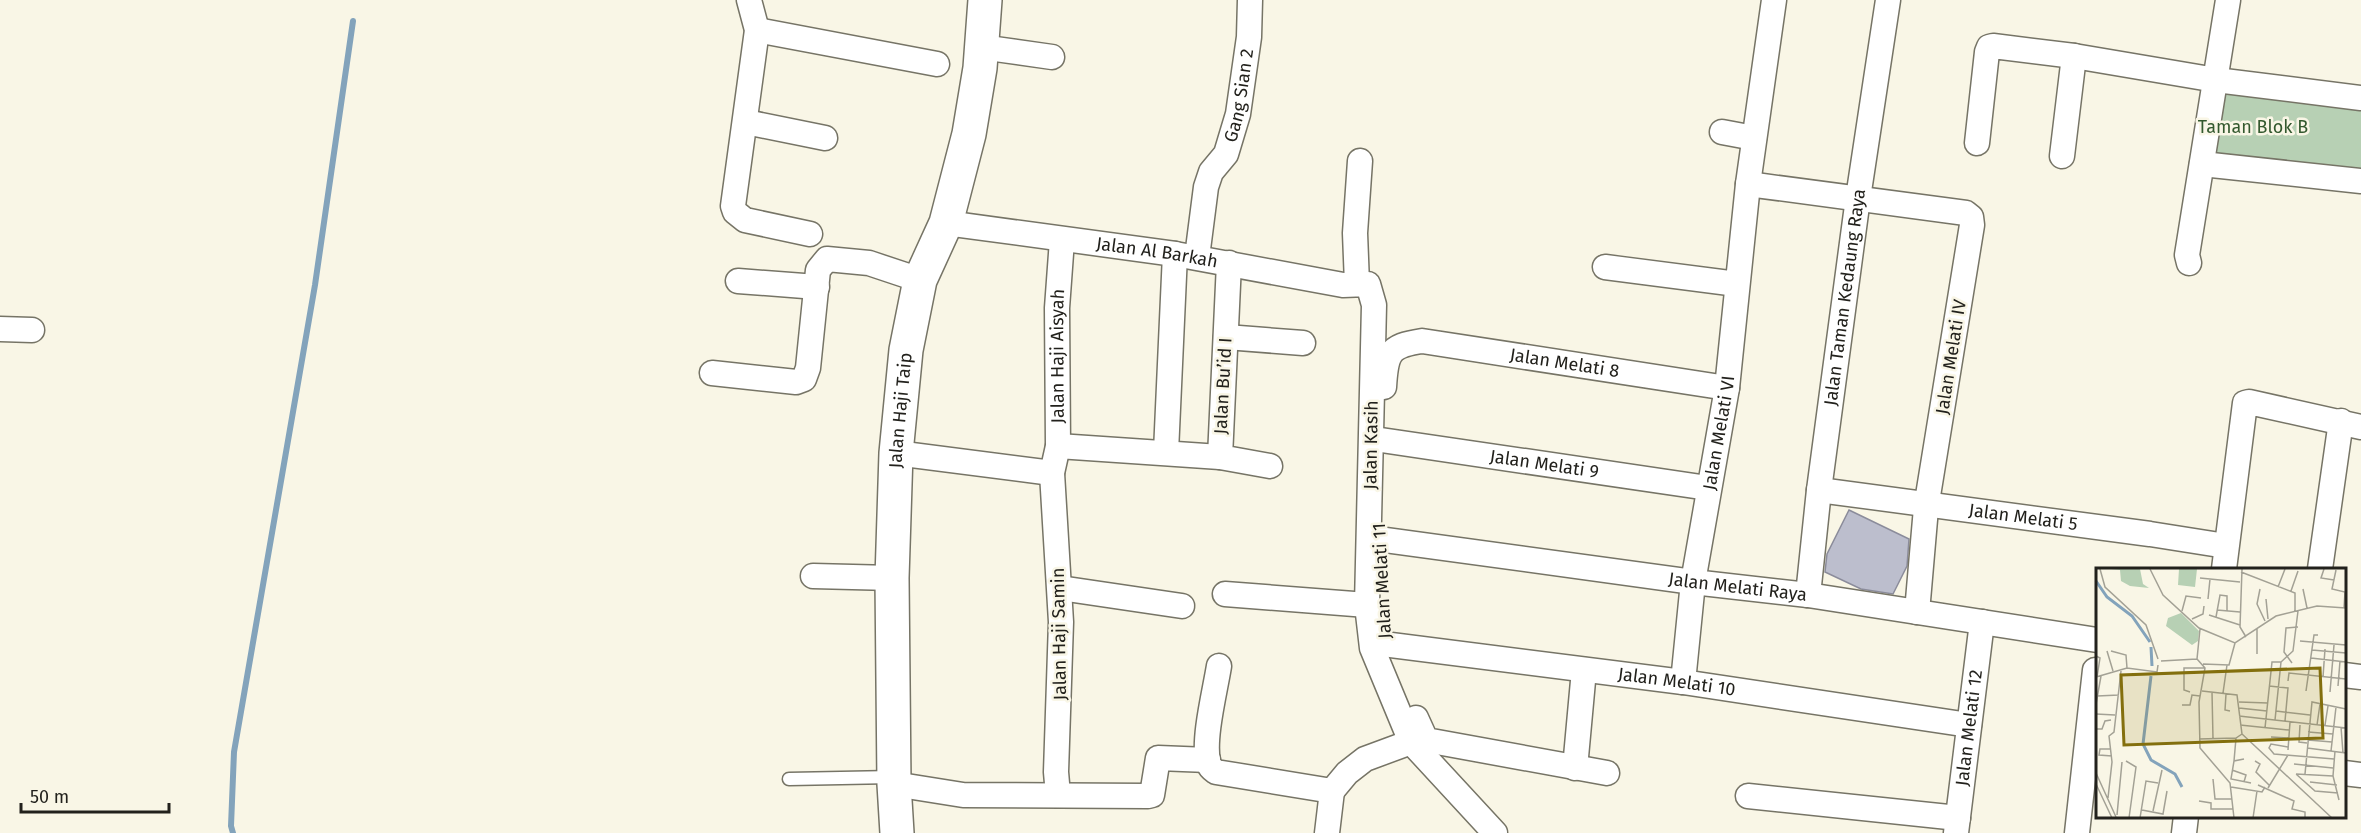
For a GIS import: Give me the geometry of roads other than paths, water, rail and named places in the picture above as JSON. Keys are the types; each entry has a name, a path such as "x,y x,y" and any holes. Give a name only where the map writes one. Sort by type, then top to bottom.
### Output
{"street":[{"path":"749,0 757,30 746,122 732,200 735,212 746,220 810,234"},
{"name":"Jalan Haji Taip","path":"897,833 894,781 892,578 896,453 906,350 921,280 945,223 969,134 985,0"},
{"name":"Gang Sian 2","path":"1166,452 1186,256 1211,172 1226,154 1238,114 1249,37 1250,0"},
{"name":"Jalan Melati VI","path":"1683,682 1693,582 1727,388 1748,184 1774,0"},
{"name":"Jalan Taman Kedaung Raya","path":"1808,595 1819,490 1858,198 1888,0"},
{"path":"2189,263 2187,255 2228,0"},
{"path":"757,30 937,64"},
{"path":"1977,143 1989,47 1994,46 2074,56 2216,80 2361,98"},
{"path":"981,48 1052,57"},
{"path":"2062,156 2074,56"},
{"path":"746,122 825,138"},
{"path":"1722,132 1755,138"},
{"name":"Jalan Kasih","path":"1360,161 1355,233 1363,284 1374,305 1367,604 1372,648 1411,742"},
{"path":"2202,164 2361,181"},
{"path":"1748,184 1858,198"},
{"name":"Jalan Melati IV","path":"1858,198 1965,213 1971,217 1972,225 1927,503 1917,612"},
{"name":"Jalan Al Barkah","path":"945,223 1186,256 1343,285 1363,284"},
{"name":"Jalan Haji Aisyah","path":"1052,473 1058,446 1057,308 1062,240"},
{"path":"712,373 796,382 804,379 808,368 820,265 830,258 869,263 921,280"},
{"name":"Jalan Bu’id I","path":"1229,263 1220,457 1270,466"},
{"path":"1605,267 1737,285"},
{"path":"738,281 817,287"},
{"path":"0,329 32,330"},
{"path":"1226,337 1303,343"},
{"name":"Jalan Melati 8","path":"1402,344 1422,341 1727,388"},
{"name":"Jalan Melati 11","path":"1402,344 1395,348 1385,366 1378,539 1379,606 1383,644 1426,740 1607,772"},
{"path":"2225,558 2245,403 2249,402 2351,424 2320,568"},
{"name":"Jalan Melati 9","path":"1381,440 1708,489"},
{"path":"1058,446 1220,457"},
{"path":"896,453 1052,473"},
{"name":"Jalan Haji Samin","path":"1052,473 1060,588 1060,709 1056,772 1058,795"},
{"name":"Jalan Melati 5","path":"1819,490 2150,534 2225,558"},
{"name":"Jalan Melati Raya","path":"1378,539 1693,582 1808,595 2096,640"},
{"path":"813,576 892,578"},
{"path":"1060,588 1182,606"},
{"path":"1225,594 1367,604"},
{"name":"Jalan Melati 12","path":"1957,826 1982,622"},
{"name":"Jalan Melati 10","path":"1383,644 1683,682 1969,725"},
{"path":"1219,666 1209,730 1208,760 1212,769 1216,772 1332,791"},
{"path":"1575,768 1584,670"},
{"path":"2077,833 2095,670"},
{"path":"2346,675 2361,677"},
{"path":"1327,833 1332,791 1347,773 1365,759 1411,742 1495,833"},
{"path":"894,781 963,795 1148,796 1152,795 1158,758 1208,760"},
{"path":"2346,773 2361,776"},
{"path":"1748,796 1957,826"},
{"path":"2184,833 2186,818"}],"lane":[{"path":"789,778 894,781"}],"waterway":[{"path":"233,833 231,826 234,752 315,285 353,21"}],"park label":[{"name":"Taman Blok B","path":"2253,127"}]}
